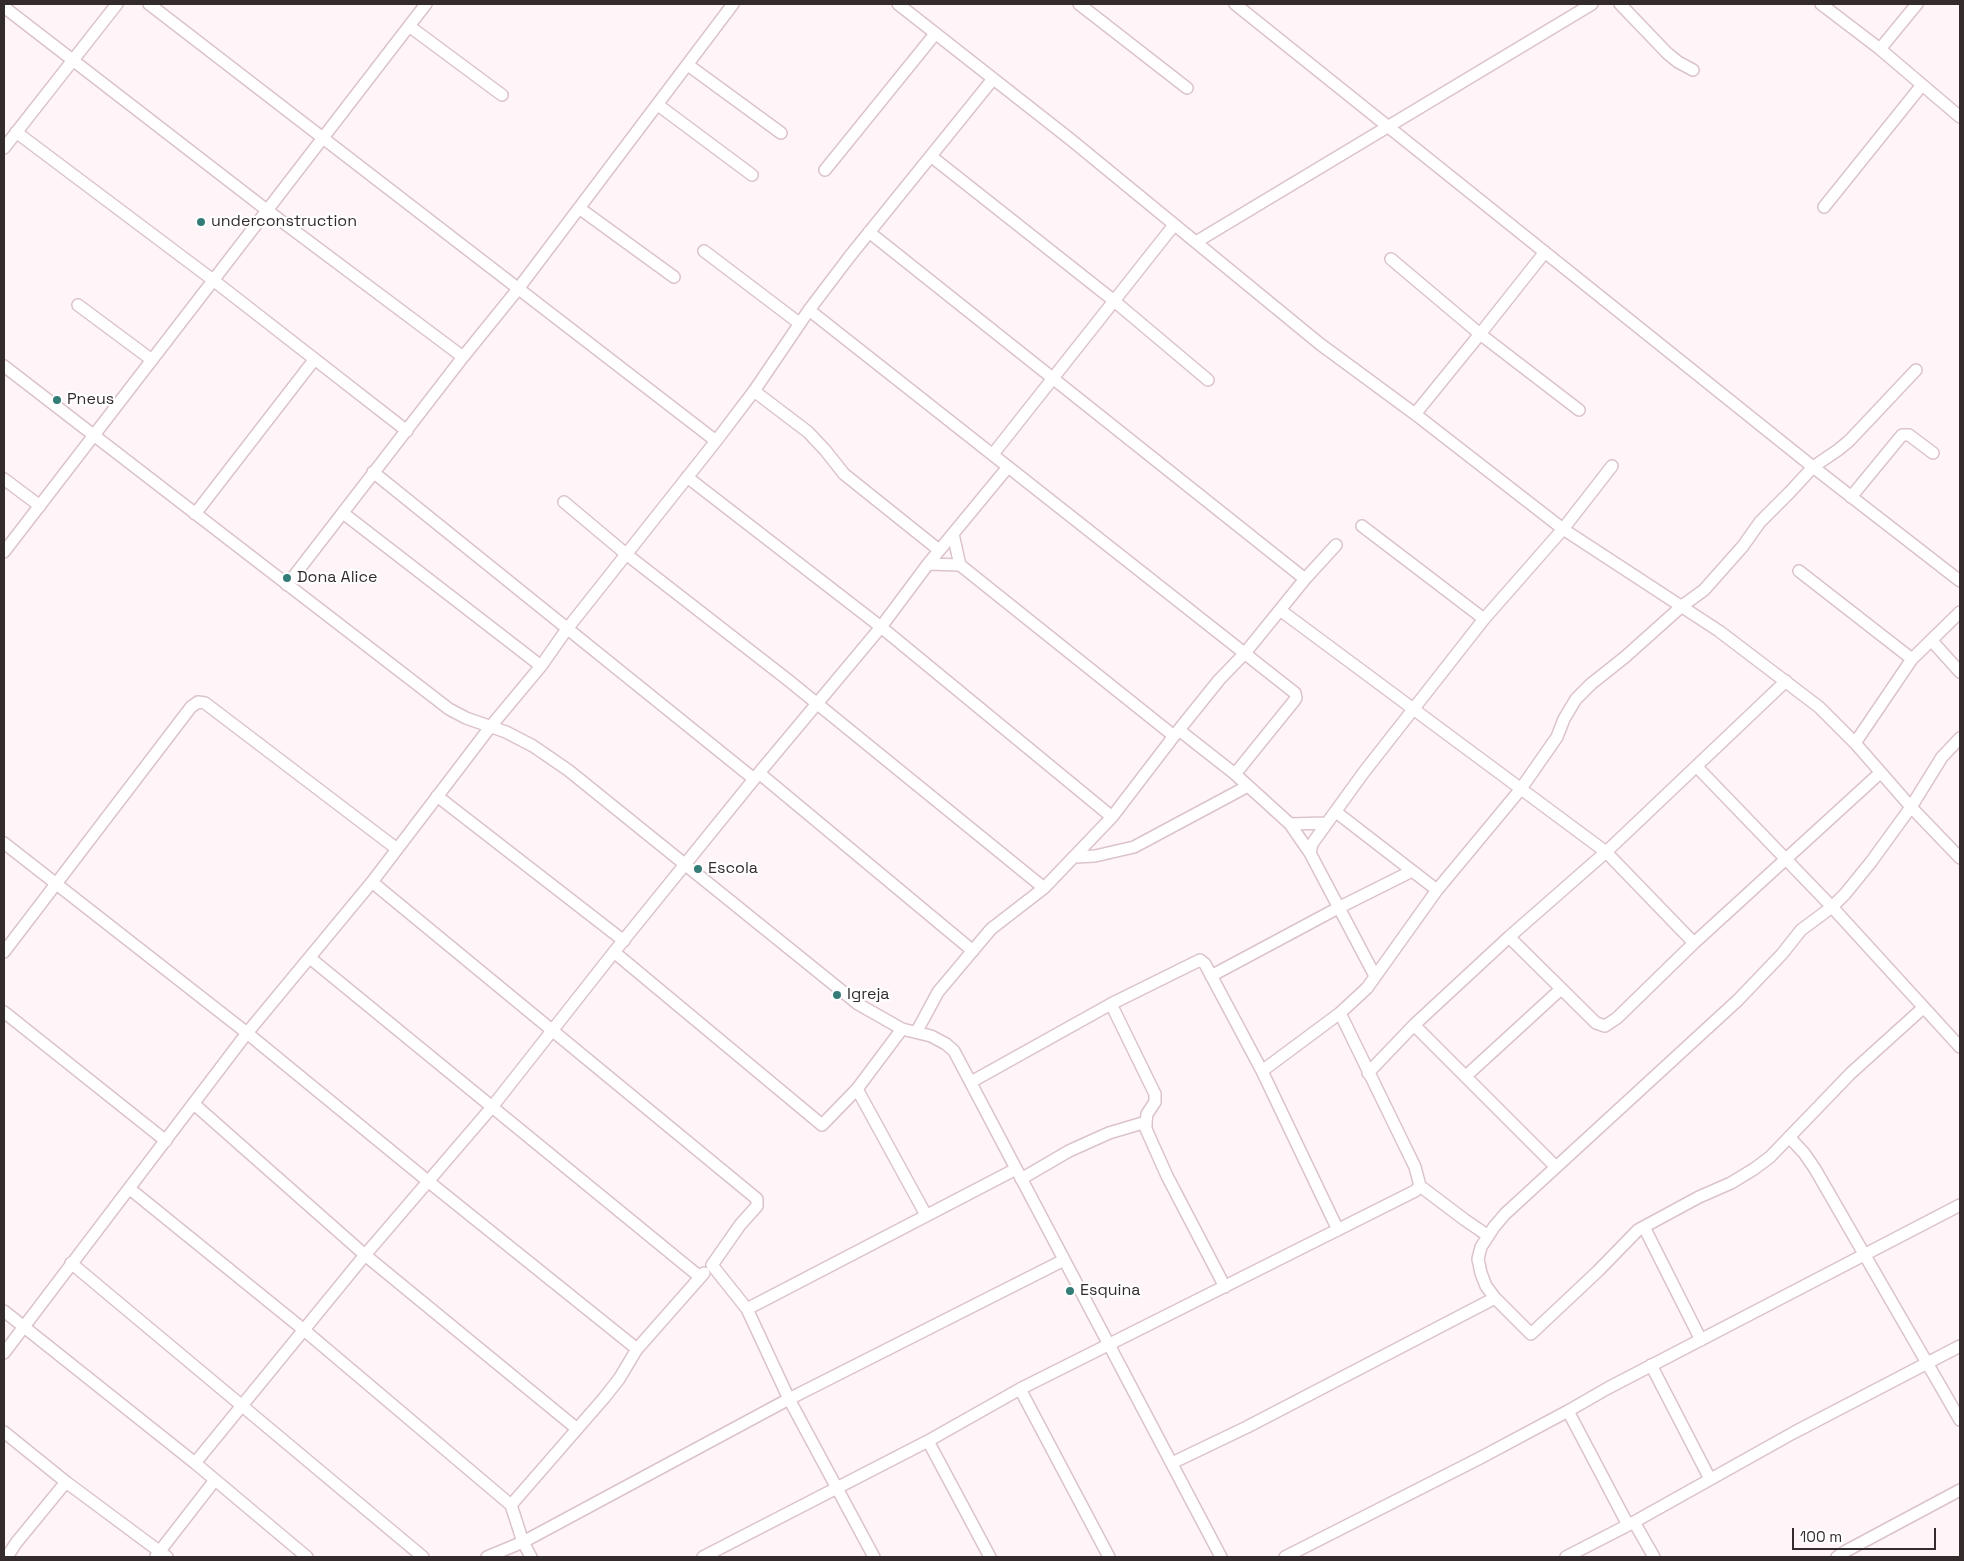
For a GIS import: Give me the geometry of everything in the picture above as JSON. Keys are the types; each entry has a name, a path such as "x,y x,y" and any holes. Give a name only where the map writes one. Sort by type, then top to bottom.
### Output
{"street":[{"path":"4,148 117,4"},
{"path":"149,4 716,441"},
{"path":"4,552 426,4"},
{"path":"287,585 462,357 518,289 733,4"},
{"path":"898,4 1196,242 1320,344 1415,414 1563,529 1682,606 1819,707 1855,743 1911,807 1960,858"},
{"path":"1079,4 1187,88"},
{"path":"1235,4 1250,8 1389,126 1544,252 1812,467 1960,581"},
{"path":"1196,242 1389,126 1578,8 1592,4"},
{"path":"1620,4 1678,62 1693,70"},
{"path":"1821,4 1880,49 1960,117"},
{"path":"1880,49 1917,4"},
{"path":"4,7 268,211 462,357"},
{"path":"409,26 502,94"},
{"path":"825,170 935,34"},
{"path":"688,65 781,133"},
{"path":"4,1353 247,1033 372,882 491,726 541,666 566,629 754,391 809,310 869,232 932,157 993,79"},
{"path":"1824,207 1922,85"},
{"path":"658,105 752,175"},
{"path":"16,132 213,280 407,431"},
{"path":"932,157 1113,300 1208,380"},
{"path":"579,208 674,278"},
{"path":"993,454 1174,225"},
{"path":"869,232 1305,580"},
{"path":"704,251 800,323"},
{"path":"1415,414 1544,252"},
{"path":"1391,260 1480,334 1579,410"},
{"path":"78,306 152,360"},
{"path":"809,310 1295,693 1296,698 1235,774"},
{"path":"194,514 314,360"},
{"path":"4,366 449,709 533,746 568,770 847,996 871,1013 902,1029 932,1036 954,1051 1221,1557"},
{"path":"1262,1071 1360,996 1437,890 1520,790 1557,737 1564,719 1576,699 1682,606 1704,590 1720,573 1760,522 1784,499 1812,467 1832,455 1849,440 1916,370"},
{"path":"754,391 808,432 844,474 939,550"},
{"path":"1851,497 1902,436 1909,435 1933,453"},
{"path":"1310,853 1312,844 1326,823 1364,772 1484,619 1563,529 1612,466"},
{"path":"195,1464 365,1254 492,1107 614,952 756,776 881,627 939,550 1008,467"},
{"path":"373,472 472,550 566,629 756,776 973,951"},
{"path":"687,477 881,627 1112,817"},
{"path":"4,479 40,506"},
{"path":"564,502 626,554 818,704 1044,888"},
{"path":"343,513 541,666"},
{"path":"1362,526 1484,619"},
{"path":"953,534 960,565"},
{"path":"917,1031 938,992 991,929 1044,888 1112,817 1219,680 1245,653 1336,545"},
{"path":"928,564 960,565 1176,733 1235,774 1290,824 1310,853 1375,976"},
{"path":"1799,571 1912,659"},
{"path":"1280,610 1606,852 1694,943"},
{"path":"1855,743 1912,659 1960,612"},
{"path":"1932,641 1960,672"},
{"path":"1368,1073 1414,1025 1509,937 1606,852 1786,681"},
{"path":"4,952 191,707 198,702 205,704 397,849"},
{"path":"1924,1008 1851,1073 1770,1157 1754,1169 1638,1230 1598,1272 1531,1334 1495,1298 1486,1286 1478,1259 1481,1247 1505,1214 1738,1000 1782,954 1801,930 1832,907 1871,862 1911,807 1942,757 1960,738"},
{"path":"1697,767 1832,907 1960,1047"},
{"path":"1509,937 1596,1023 1600,1026 1605,1026 1617,1018 1785,858 1880,773"},
{"path":"1075,856 1095,856 1134,847 1248,786"},
{"path":"437,796 624,941"},
{"path":"1336,812 1437,890"},
{"path":"1290,824 1326,823"},
{"path":"4,843 247,1033 637,1350"},
{"path":"1211,976 1338,908 1412,872"},
{"path":"372,882 757,1199 757,1206 740,1225 712,1265 637,1350 619,1379 511,1505"},
{"path":"614,952 822,1124 857,1089 902,1029"},
{"path":"310,958 700,1277"},
{"path":"971,1082 1111,1004 1198,960 1202,961 1262,1071 1338,1230"},
{"path":"1466,1076 1561,989"},
{"path":"1111,1004 1155,1094 1155,1102 1147,1114 1146,1129 1167,1176 1225,1287"},
{"path":"4,1012 166,1141"},
{"path":"1340,1013 1415,1167 1420,1186 1488,1235"},
{"path":"1414,1025 1556,1167"},
{"path":"857,1089 926,1215"},
{"path":"194,1104 365,1254 576,1428"},
{"path":"1021,1179 1069,1151 1109,1132 1146,1122"},
{"path":"1789,1137 1804,1153 1815,1169 1841,1218 1865,1255 1960,1420"},
{"path":"746,1309 1016,1168"},
{"path":"703,1557 928,1441 1020,1389 1415,1191 1420,1186"},
{"path":"130,1189 304,1330 511,1505 523,1542 531,1557"},
{"path":"1285,1557 1960,1205"},
{"path":"1644,1227 1701,1340"},
{"path":"487,1557 523,1542 789,1399 1064,1260"},
{"path":"71,1263 423,1557"},
{"path":"712,1265 746,1309 789,1399 874,1557"},
{"path":"1172,1462 1247,1427 1495,1298"},
{"path":"4,1311 215,1480 306,1557"},
{"path":"1566,1557 1631,1524 1793,1433 1960,1346"},
{"path":"1651,1366 1710,1479"},
{"path":"1020,1389 1109,1557"},
{"path":"1568,1411 1631,1524 1654,1557"},
{"path":"4,1432 160,1555 215,1480"},
{"path":"928,1441 990,1557"},
{"path":"11,1556 16,1543 66,1482"},
{"path":"1837,1557 1960,1490"}],"place":[{"name":"underconstruction","path":"201,222"},
{"name":"Pneus","path":"57,400"},
{"name":"Dona Alice","path":"287,578"},
{"name":"Escola","path":"698,869"},
{"name":"Igreja","path":"837,995"},
{"name":"Esquina","path":"1070,1291"}]}
